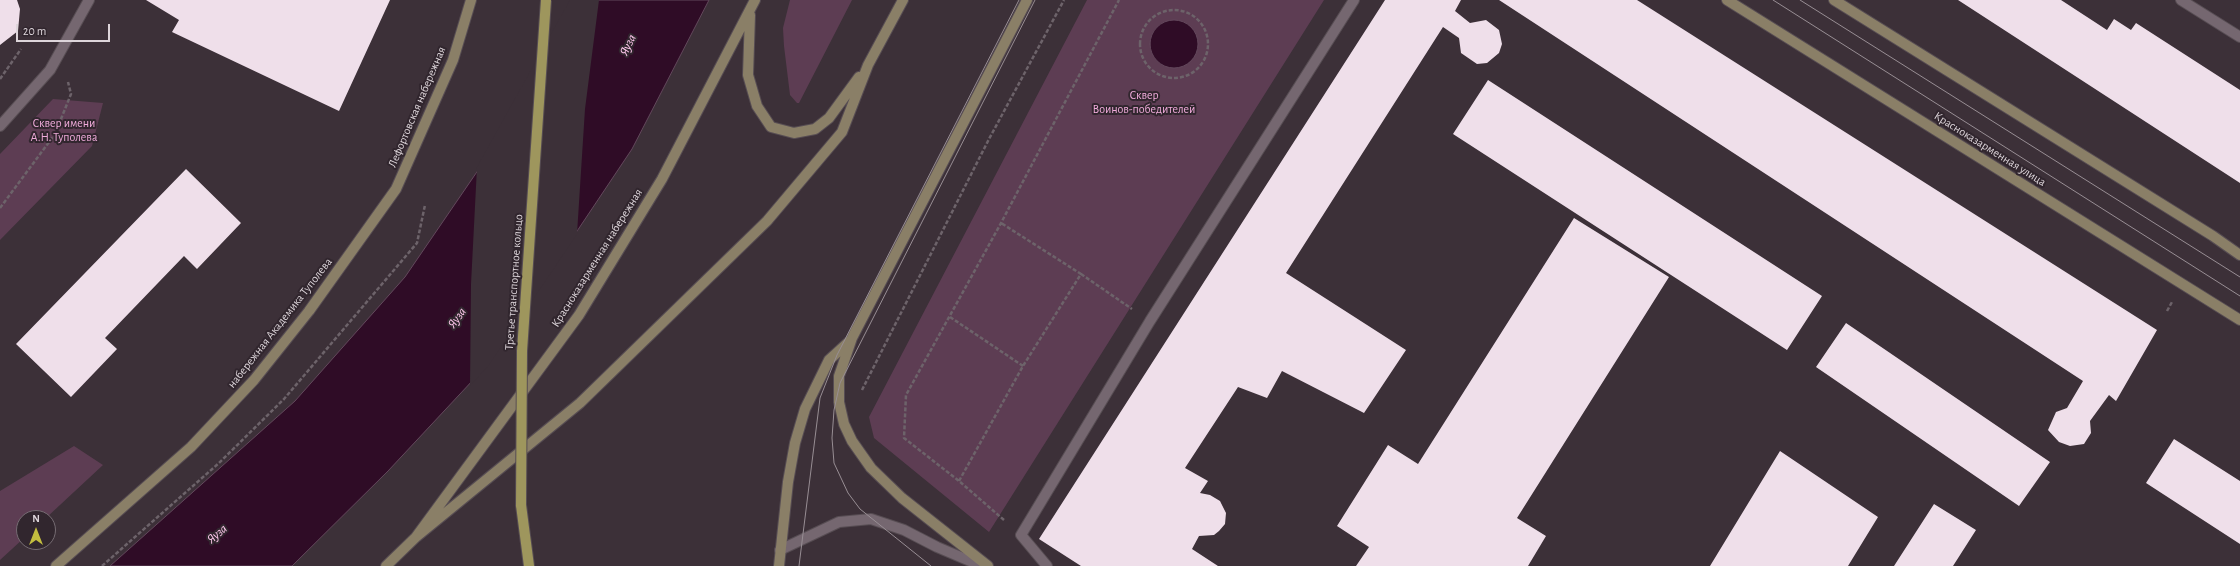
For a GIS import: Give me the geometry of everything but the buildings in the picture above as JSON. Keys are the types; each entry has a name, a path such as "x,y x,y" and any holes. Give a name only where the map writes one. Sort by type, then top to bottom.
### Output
{"main road":[{"name":"Лефортовская набережная","path":"376,219 396,189 453,60 471,0"},
{"name":"Третье транспортное кольцо","path":"529,566 521,505 522,351 546,0"},
{"path":"416,537 580,403 767,221 842,132 868,65 903,0"},
{"path":"988,566 902,498 871,468 852,441 844,424 839,402 839,376 852,338 1027,0"},
{"name":"Красноказарменная улица","path":"1727,0 2240,320"},
{"path":"1834,0 2238,251"},
{"path":"753,4 748,45 748,75 757,106 771,127 794,133 815,129 829,118 868,65"},
{"name":"Красноказарменная набережная","path":"386,566 416,537 579,315 662,179 753,4"},
{"name":"набережная Академика Туполева","path":"56,566 191,447 254,380 309,311 376,219"},
{"path":"779,566 793,451 805,409 829,360 852,338"}],"lane":[{"path":"0,126 50,70 89,0"},
{"path":"1047,566 1021,535 1150,321 1354,0"},
{"path":"2181,0 2240,36"},
{"path":"780,550 839,522 871,520 904,530 937,547 982,566"}],"path":[{"path":"862,394 862,388 982,154 1064,0"},
{"path":"1021,535 959,481 904,438 906,395 1001,223 1119,0"},
{"path":"1170,10 1190,13 1199,20 1205,29 1208,40 1208,51 1204,61 1198,70 1178,78 1167,78 1157,74 1148,67 1142,58 1139,47 1140,36 1151,18 1160,12 1170,10"},
{"path":"0,79 21,49"},
{"path":"0,208 55,134 71,94 66,75"},
{"path":"102,566 219,463 284,399 417,243 426,205"},
{"path":"1001,223 1081,274 1150,321"},
{"path":"959,481 1023,366 1081,274"},
{"path":"950,317 1023,366"}],"green space":[{"path":"790,0 852,0 799,103 797,103 790,95 784,46 783,28"},
{"name":"Сквер Воинов-победителей","path":"1087,0 1324,0 989,532 874,438 869,417"},
{"name":"Сквер имени А.Н. Туполева","path":"53,99 103,103 92,146 0,240 0,154"},
{"path":"74,446 103,465 55,510 16,510 16,545 0,560 0,491"}],"water":[{"name":"Яуза","path":"572,0 709,0 632,149 488,364 388,471 292,566 110,566 295,401 405,277 483,163"},
{"path":"1174,20 1183,22 1191,27 1196,35 1198,44 1196,53 1191,61 1183,66 1174,68 1165,66 1157,61 1152,53 1150,44 1152,35 1157,27 1165,22"}],"pier":[{"path":"570,0 599,0 585,109 577,234 489,365 470,386 471,284 477,167"}],"tram line":[{"path":"799,566 820,398 837,355 1019,0"},
{"path":"931,566 860,509 848,493 834,463 832,438 834,410 840,383 1035,0"},
{"path":"1773,0 2240,296"},
{"path":"1800,0 2240,277"}]}
